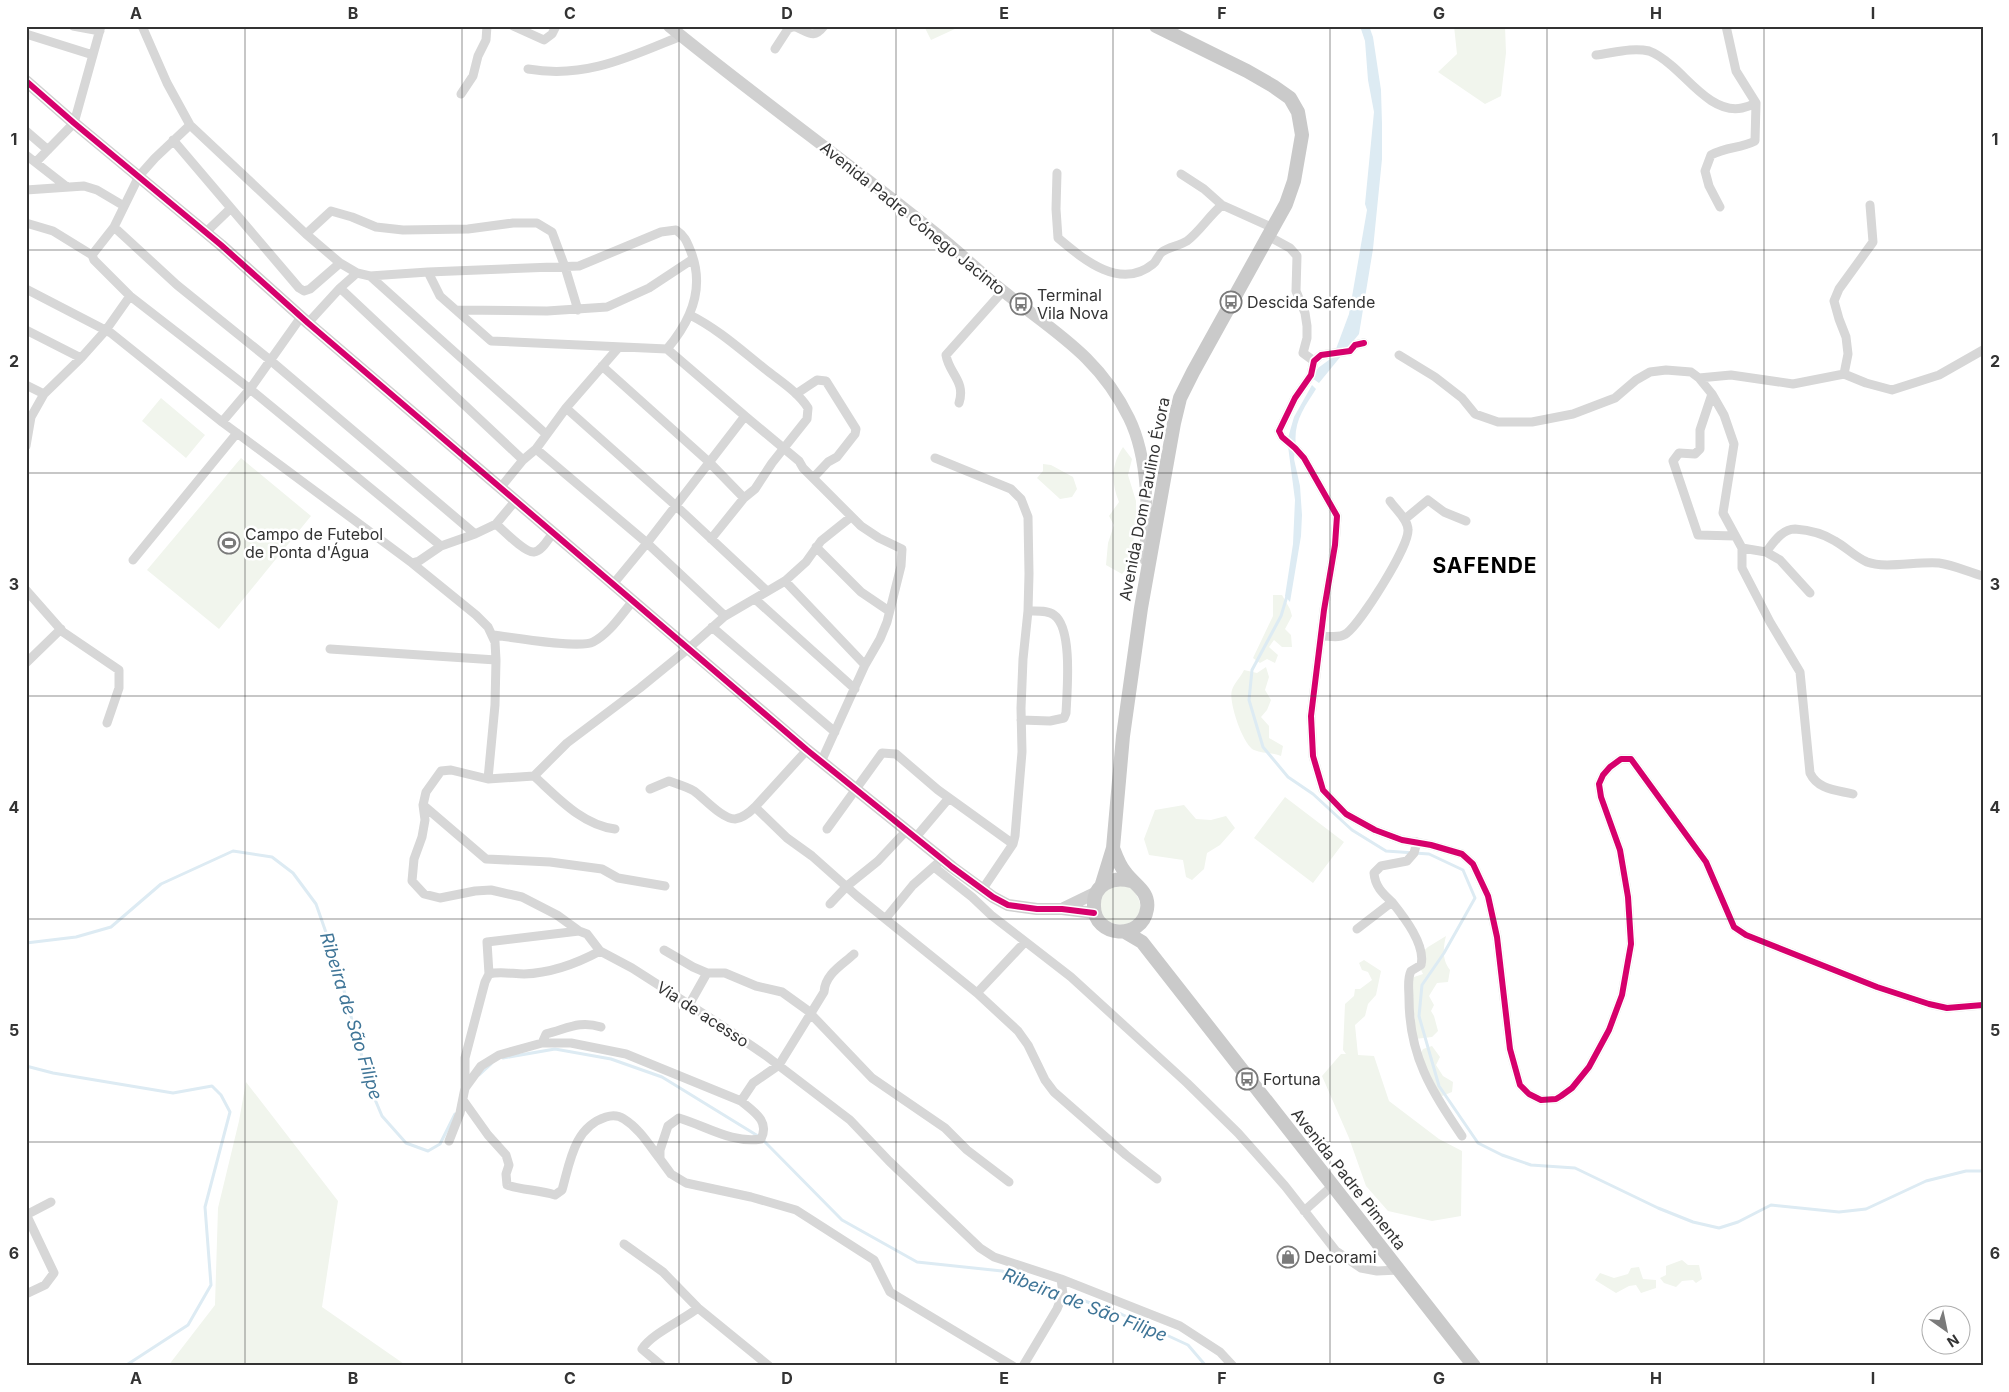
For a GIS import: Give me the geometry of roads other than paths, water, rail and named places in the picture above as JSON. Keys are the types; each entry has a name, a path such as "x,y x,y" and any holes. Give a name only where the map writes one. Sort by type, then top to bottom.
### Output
{"main road":[{"name":"Avenida Dom Paulino Évora","path":"1099,890 1113,848 1123,736 1140,608 1180,398 1286,204 1294,180 1302,135 1298,112 1290,98 1247,71 1156,26"},
{"path":"1113,848 1124,872 1131,881"},
{"path":"1125,932 1139,925 1145,917 1147,900 1139,885 1123,878 1114,879 1099,890 1093,904 1094,913 1103,926 1109,930 1125,932 1142,942"},
{"path":"1139,925 1142,942"},
{"name":"Avenida Padre Pimenta","path":"1142,942 1474,1366"}],"street":[{"path":"36,162 74,123 100,29 73,26"},
{"path":"142,26 167,83 190,125 306,234 340,263 357,273 370,276 579,266 670,230 676,230 684,236 697,271 695,299 690,315 680,334 668,349"},
{"path":"462,94 473,76 478,56 486,40 487,26"},
{"path":"513,26 544,40 552,34 556,26"},
{"name":"Avenida Padre Cónego Jacinto","path":"669,26 933,231 1003,291 1080,350 1093,364 1130,419 1140,453 1148,517 1140,608"},
{"path":"775,49 788,29 794,26 813,35 818,34 824,26"},
{"path":"1720,207 1709,186 1705,171 1711,155 1724,148 1745,146 1755,141 1756,103 1736,71 1726,26"},
{"path":"26,34 92,55"},
{"path":"528,69 546,72 570,72 588,69 619,61 681,36"},
{"path":"1596,56 1636,49 1651,51 1664,59 1699,91 1725,107 1740,109 1756,103"},
{"path":"26,81 821,762 911,833 984,910 1071,977 1187,1083 1238,1133 1336,1251 1360,1268 1378,1271 1399,1270"},
{"path":"92,255 114,226 139,176 190,125"},
{"path":"26,130 48,150"},
{"path":"173,140 299,288 304,291 310,290 340,263"},
{"path":"26,155 67,187"},
{"path":"1057,174 1056,209 1058,238 1084,260 1103,270 1121,274 1138,272 1154,264 1162,252 1186,241 1222,205"},
{"path":"1181,174 1204,189 1222,205 1270,232 1297,256 1296,291 1305,313 1307,326 1304,353 1318,358 1350,350 1355,345 1364,343"},
{"path":"26,190 84,186 97,190 124,206"},
{"path":"1844,374 1848,354 1846,337 1834,301 1839,289 1873,242 1870,205"},
{"path":"205,233 231,208"},
{"path":"306,234 332,212 352,217 376,227 403,230 468,229 513,223 537,223 552,232 578,310"},
{"path":"26,223 53,231 92,255 94,260 130,296 250,388 441,546"},
{"path":"114,226 177,285 270,360 475,534"},
{"path":"456,310 578,310 606,307 648,288 693,259"},
{"path":"428,272 440,296 491,341 668,349 799,461 803,468 851,517 879,538 902,549 901,566 880,639 865,665 821,762"},
{"path":"222,422 270,360 305,320 357,273"},
{"path":"370,276 546,434"},
{"path":"340,288 522,460"},
{"path":"26,289 106,330 222,422 412,563 488,626 493,635 496,660 495,704 488,779"},
{"path":"959,403 962,394 961,387 946,355 1003,291"},
{"path":"26,446 31,417 44,394 81,358 106,330 130,296"},
{"path":"690,315 702,321 736,346 796,394 808,408 807,420 772,463 755,489 744,498 711,539"},
{"path":"26,330 81,358"},
{"path":"501,488 522,460 536,449 566,408 619,347"},
{"path":"1699,378 1731,375 1793,384 1844,374 1866,383 1892,390 1938,375 1983,350"},
{"path":"1399,355 1435,376 1462,398 1475,414 1498,422 1532,422 1573,414 1615,398 1636,380 1650,372 1666,370 1691,372 1699,378 1712,394 1724,415 1734,444 1732,469 1723,503 1723,513 1742,548 1742,568 1770,622 1800,672 1810,773 1813,780 1821,786 1853,794"},
{"path":"1318,358 1311,375 1295,398 1279,431 1284,439 1304,458 1337,516 1336,545 1321,636 1311,716 1314,756 1323,790 1346,814 1375,830 1402,840 1462,854 1473,864 1488,896 1497,938 1510,1049 1520,1085 1529,1094 1541,1100 1556,1099 1572,1088 1588,1067 1609,1030 1622,995 1631,944 1628,897 1620,850 1598,784 1603,774 1620,760 1631,759 1706,862 1734,927 1746,935 1868,983 1930,1004 1947,1008 1983,1005"},
{"path":"602,366 709,462 744,498"},
{"path":"796,394 817,380 826,381 856,429 855,434 837,457 828,462 813,478"},
{"path":"26,385 44,394"},
{"path":"1712,394 1700,430 1700,450 1696,454 1679,453 1673,461 1698,535 1735,536"},
{"path":"566,408 675,505 767,591"},
{"path":"614,583 745,416"},
{"path":"133,560 237,433"},
{"path":"536,449 647,543 725,616"},
{"path":"935,458 1011,489 1020,499 1028,517 1028,611 1023,659 1022,752 1015,836 1013,844 982,890"},
{"path":"412,563 419,561 441,546 496,524 516,500"},
{"path":"1405,519 1428,500 1444,512 1466,521"},
{"path":"1321,636 1340,637 1352,629 1388,577 1404,546 1409,533 1405,519 1390,502"},
{"path":"615,829 602,827 582,817 534,776 567,742 689,648 725,616 785,582 806,562 821,541 851,517"},
{"path":"496,524 527,551 534,552 541,548 553,533"},
{"path":"1766,552 1778,537 1794,529 1814,532 1836,541 1868,562 1888,565 1908,562 1938,563 1955,566 1983,576"},
{"path":"816,547 861,592 889,611"},
{"path":"1742,548 1766,552 1780,560 1810,593"},
{"path":"785,582 865,665"},
{"path":"26,590 61,629 93,654 119,670 119,688 107,723"},
{"path":"755,599 854,689"},
{"path":"493,635 576,645 591,644 602,637 633,601"},
{"path":"1021,720 1058,721 1064,718 1066,713 1067,646 1060,620 1050,613 1028,611"},
{"path":"712,627 834,732"},
{"path":"26,663 61,629"},
{"path":"330,649 496,660"},
{"path":"650,789 669,780 693,791 726,816 735,819 745,815 755,807 807,750"},
{"path":"828,829 882,753 889,752 896,754 949,798 1013,844"},
{"name":"Via de acesso","path":"534,776 488,779 450,770 441,771 426,792 423,804 426,820 414,859 412,882 424,894 440,898 491,890 522,897 557,915 579,931 587,934 600,951 632,968 779,1065 850,1120 889,1161 980,1248 994,1257 1061,1279 1180,1326 1220,1352 1234,1366"},
{"path":"830,904 847,886 878,862 949,798"},
{"path":"423,804 486,859 550,862 602,869 618,878 665,886"},
{"path":"755,807 787,838 812,856 828,872 886,918 945,969 977,993 1018,1030 1045,1080 1054,1092 1157,1179"},
{"path":"1417,842 1414,853 1408,861 1381,866 1374,873 1375,882 1382,894 1392,902 1405,918 1418,941 1422,961 1421,966 1411,971 1409,979 1409,1018 1417,1055 1427,1079 1462,1136"},
{"path":"938,863 1008,905 1094,913"},
{"path":"886,918 913,885 938,863"},
{"path":"1062,909 1099,890"},
{"path":"1357,929 1392,902"},
{"path":"449,1141 460,1113 465,1088 465,1058 482,991 489,974 487,942 579,931"},
{"path":"977,993 1025,942"},
{"path":"664,950 693,968 707,973 725,973 756,986 782,992 810,1014 872,1078 945,1128 966,1150 1009,1182"},
{"path":"489,974 495,972 525,974 556,970 583,960 600,951"},
{"path":"741,1101 753,1083 779,1065 824,992 824,982 854,954"},
{"path":"689,1005 707,973"},
{"path":"542,1043 546,1034 576,1024 588,1023 601,1027"},
{"path":"465,1088 481,1066 499,1055 542,1043 571,1043 626,1054 741,1101 763,1119 765,1132 762,1139 749,1141 679,1118 668,1126 660,1150 660,1159"},
{"path":"462,1100 488,1135 506,1155 509,1165 506,1174 507,1185 540,1190 555,1195 562,1190 578,1139 589,1125 612,1115 622,1118 639,1131 671,1174 686,1184 750,1197 796,1210 874,1260 890,1292 1013,1366"},
{"path":"1304,1211 1332,1186"},
{"path":"26,1294 45,1285 54,1273 26,1214 51,1202"},
{"path":"624,1244 663,1272 698,1308 769,1366"},
{"path":"1023,1366 1057,1309 1063,1294 1061,1279"},
{"path":"662,1366 642,1349 643,1346 698,1308"}],"waterway":[{"path":"1287,596 1281,616 1252,670 1249,700 1263,747 1288,777 1313,794 1352,830 1386,851 1429,854 1463,870 1475,898 1444,953 1422,985 1419,1016 1439,1086 1478,1143 1502,1155 1531,1165 1575,1168 1658,1208 1693,1222 1719,1228 1738,1222 1771,1205 1839,1212 1866,1209 1926,1181 1966,1171 1983,1171"},
{"name":"Ribeira de São Filipe","path":"26,943 76,937 111,927 161,884 233,851 272,857 293,873 316,904 336,961 371,1090 382,1116 406,1143 428,1151 440,1144 455,1114"},
{"name":"Ribeira de São Filipe","path":"503,1058 555,1049 611,1059 662,1077 758,1136"},
{"name":"Ribeira de São Filipe","path":"479,1075 491,1064"},
{"path":"26,1066 53,1073 173,1093 212,1086 221,1095 230,1112 205,1207 211,1285 188,1325 125,1366"},
{"name":"Ribeira de São Filipe","path":"763,1140 842,1220 917,1262 1002,1271 1121,1314 1188,1345 1206,1366"}],"place":[{"name":"Descida Safende","path":"1231,302"},
{"name":"Terminal Vila Nova","path":"1021,304"},
{"name":"Campo de Futebol de Ponta d'Água","path":"229,543"},
{"name":"Fortuna","path":"1247,1079"},
{"name":"Decorami","path":"1288,1257"}],"district":[{"name":"SAFENDE","path":"1485,566"}]}
